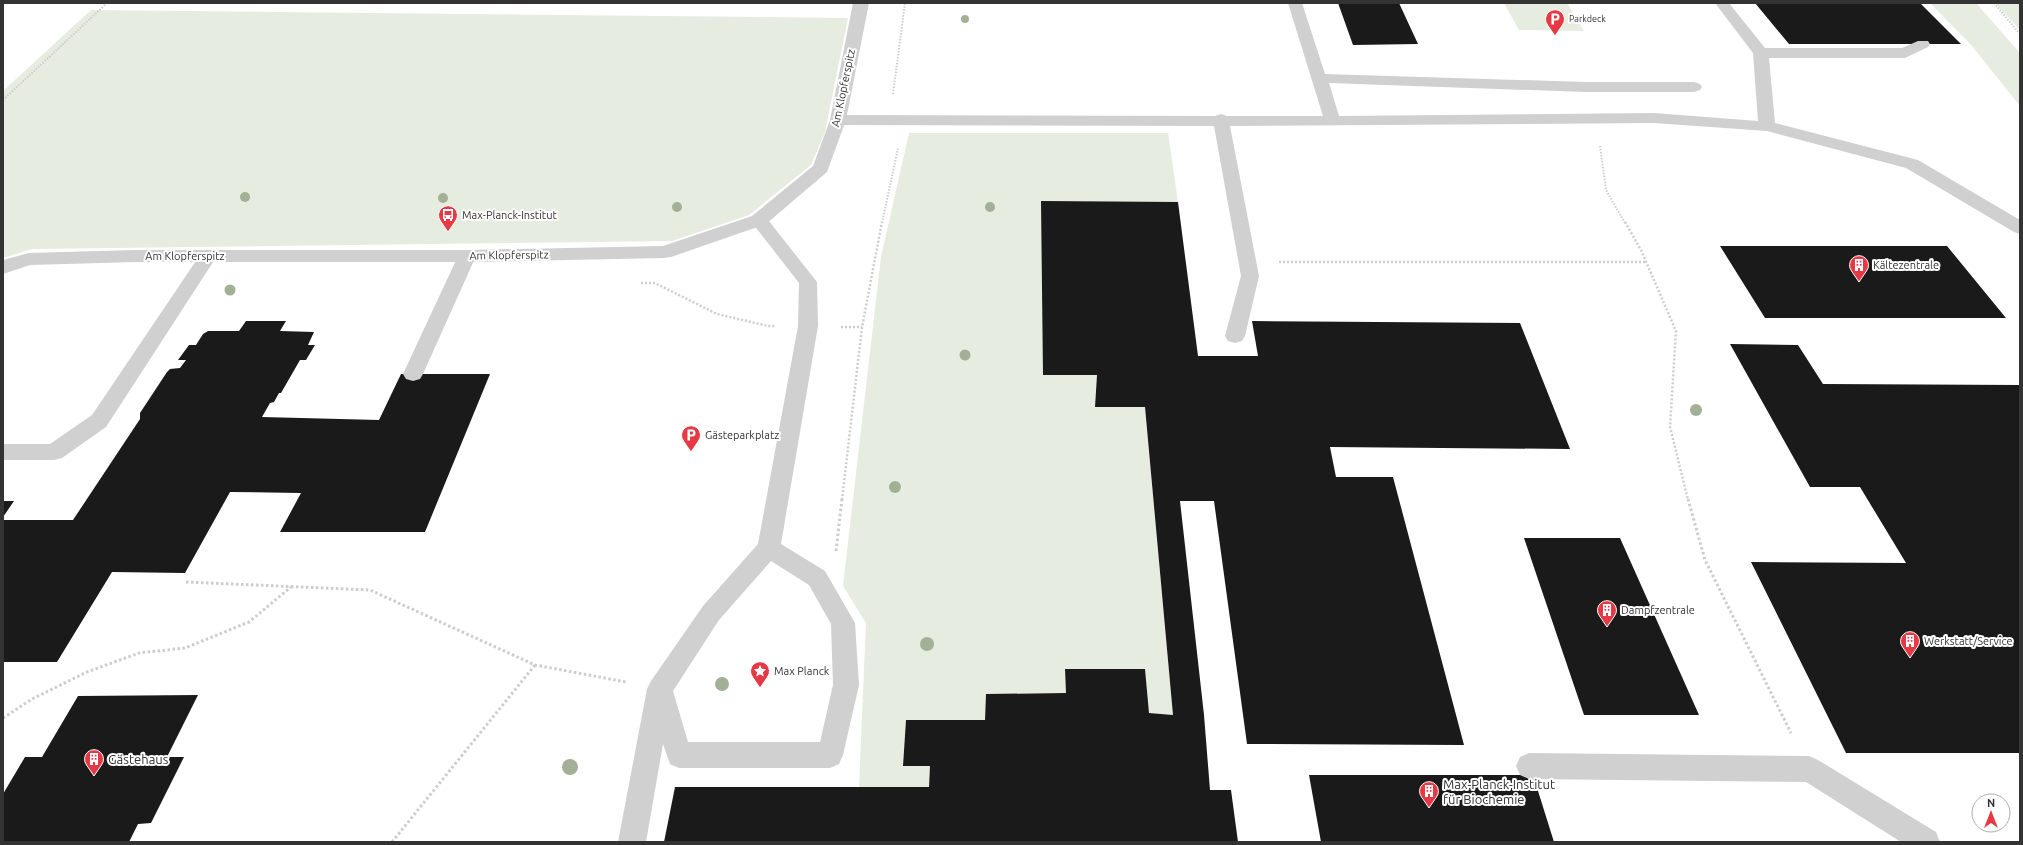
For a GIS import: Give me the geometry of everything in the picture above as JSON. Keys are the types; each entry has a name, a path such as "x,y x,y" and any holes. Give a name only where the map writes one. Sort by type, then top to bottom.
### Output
{"street":[{"name":"Am Klopferspitz","path":"3,267 30,259 208,256 467,256 664,252 759,220 821,168 838,120 861,3"}],"lane":[{"path":"1295,3 1333,120"},
{"path":"1722,3 1761,53 1766,126"},
{"path":"1761,53 1905,53 1923,44"},
{"path":"1320,78 1586,87 1694,87"},
{"path":"838,120 1333,120 1511,118 1596,120 1654,118 1766,126 1912,164 2020,228"},
{"path":"1221,119 1250,276 1234,336"},
{"path":"632,842 660,689 711,613 769,548 808,326 808,282 759,220"},
{"path":"3,452 54,452 99,421 208,256"},
{"path":"413,374 467,256"},
{"path":"660,689 679,755 830,755 846,685 843,623 817,578 769,548"},
{"path":"1529,766 1809,769 1926,842"}],"path":[{"path":"3,100 107,3"},
{"path":"830,602 862,327 901,132 890,120 905,3"},
{"path":"1994,3 2020,34"},
{"path":"1596,120 1606,190 1646,262 1676,331 1670,427 1682,480 1705,560 1809,769"},
{"path":"1247,262 1646,262"},
{"path":"640,283 655,283 717,314 768,326 862,327"},
{"path":"186,582 370,590 535,665 660,689"},
{"path":"3,718 32,699 87,672 139,653 185,648 249,622 291,587"},
{"path":"392,842 535,665"}],"shaded area":[{"path":"1504,3 1567,3 1584,31 1519,30"},
{"path":"1930,3 1976,3 2020,53 2020,106 1972,46"},
{"path":"1995,3 2020,3 2020,30"},
{"path":"91,10 848,18 825,132 811,165 749,215 672,241 32,249 3,258 3,91"},
{"path":"909,133 1168,133 1178,202 1043,375 1097,375 1095,407 1145,407 1173,715 1149,713 1145,669 1065,669 1066,693 986,694 985,720 906,720 903,765 930,766 929,787 859,787 866,623 843,586 881,257"}],"building":[{"path":"1338,3 1399,3 1418,44 1353,45"},
{"path":"1755,3 1920,3 1961,44 1789,44"},
{"path":"1041,201 1178,202 1198,356 1258,356 1252,321 1520,323 1570,449 1330,447 1336,477 1393,477 1464,745 1247,744 1214,501 1180,501 1204,715 1210,790 1231,790 1238,842 664,842 675,787 929,787 930,766 903,766 906,720 985,720 986,694 1066,693 1065,669 1145,669 1149,713 1173,715 1145,407 1095,407 1097,375 1043,375"},
{"name":"Kältezentrale","path":"1720,246 1947,246 2006,318 1765,318"},
{"path":"246,321 286,321 280,331 314,332 308,345 315,345 306,360 300,360 281,393 279,393 274,402 270,403 262,417 379,420 401,374 490,374 425,532 280,532 301,493 230,492 185,573 112,572 57,662 3,662 3,520 73,520 140,419 140,413 167,372 170,369 180,368 186,360 178,360 189,345 196,345 203,334 208,331 239,331"},
{"path":"1730,344 1798,345 1823,384 2020,385 2020,753 1846,753 1751,562 1906,563 1860,487 1810,487"},
{"path":"3,501 14,501 3,517"},
{"name":"Dampfzentrale","path":"1524,538 1620,538 1699,715 1584,715"},
{"name":"Gästehaus","path":"198,695 167,757 184,757 151,823 138,824 129,842 3,842 3,794 25,757 42,757 78,696"},
{"name":"Max-Planck-Institut für Biochemie","path":"1309,775 1533,775 1554,842 1321,842"}],"place":[{"name":"Parkdeck","path":"1555,36"},
{"name":"Max-Planck-Institut","path":"448,232"},
{"name":"Kältezentrale","path":"1859,282"},
{"name":"Gästeparkplatz","path":"691,452"},
{"name":"Dampfzentrale","path":"1607,627"},
{"name":"Werkstatt/Service","path":"1910,658"},
{"name":"Max Planck","path":"760,688"},
{"name":"Gästehaus","path":"94,776"},
{"name":"Max-Planck-Institut für Biochemie","path":"1429,808"}]}
